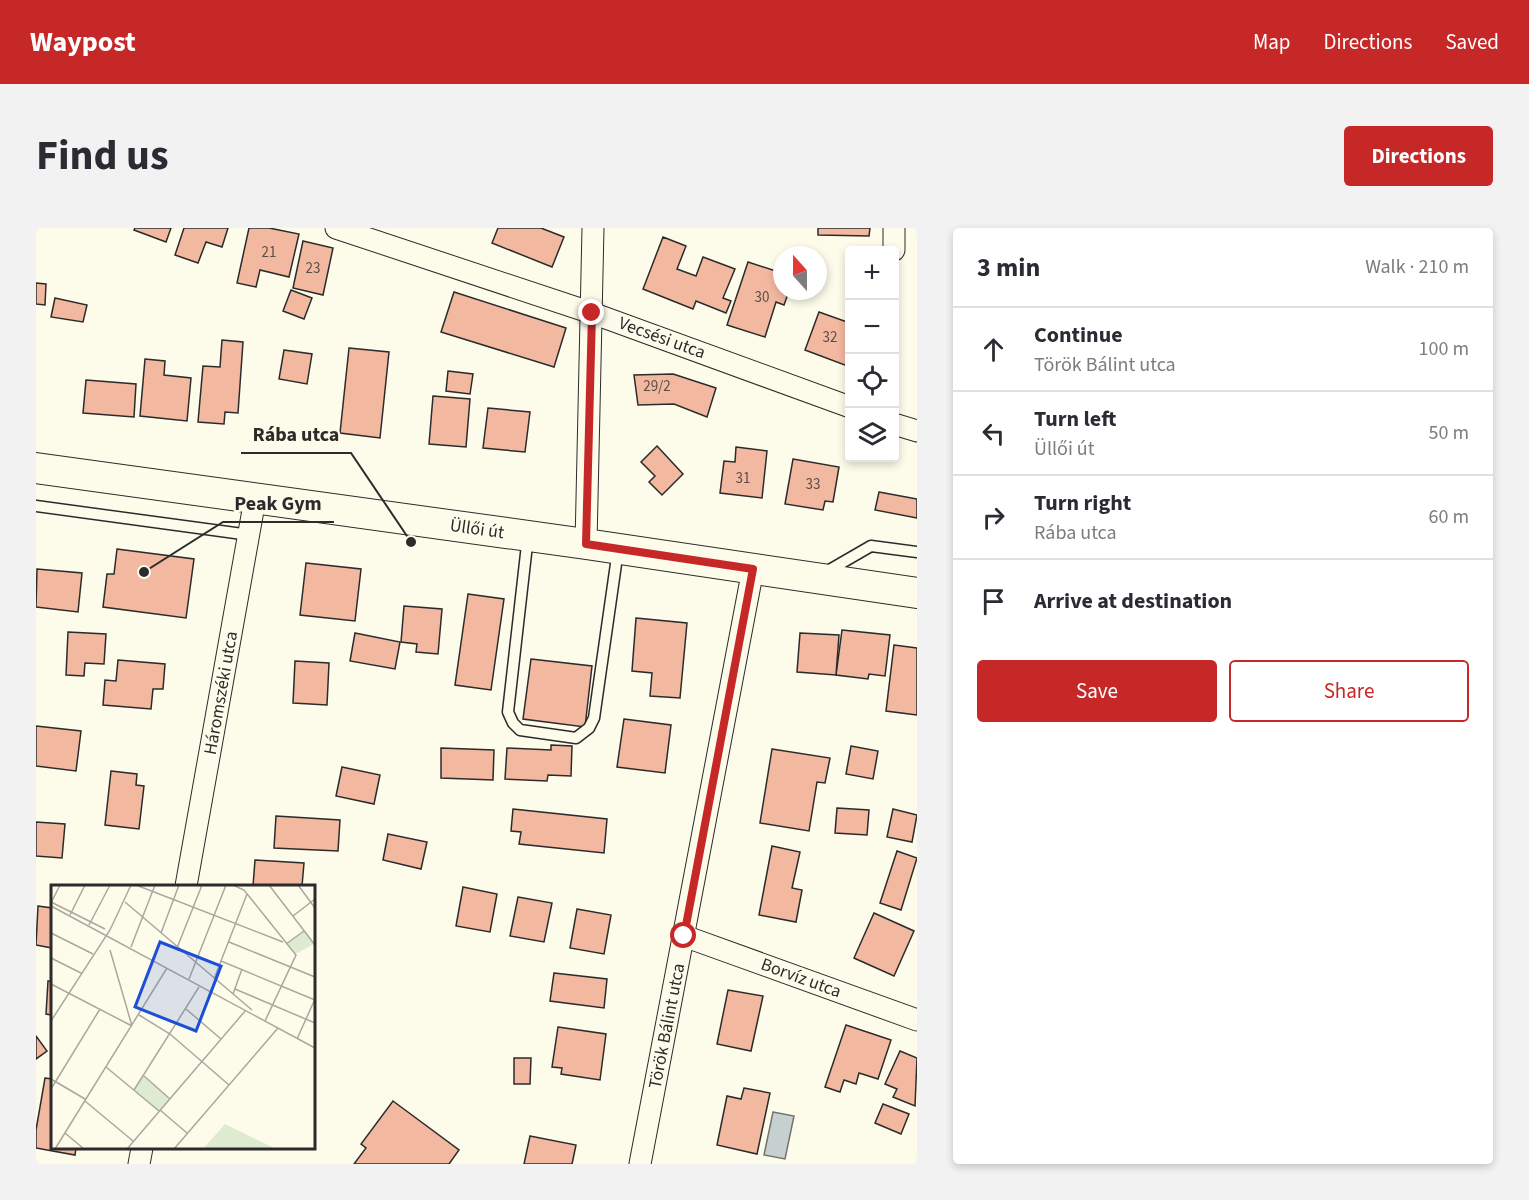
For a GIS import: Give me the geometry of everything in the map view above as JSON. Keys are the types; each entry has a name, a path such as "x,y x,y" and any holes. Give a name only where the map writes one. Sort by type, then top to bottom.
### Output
{"main road":[{"name":"Üllői út","path":"36,468 586,544 917,593"}],"street":[{"name":"Vecsési utca","path":"336,228 592,313 845,406"},
{"path":"586,544 593,228"},
{"path":"894,228 894,246"},
{"path":"899,426 917,431"},
{"name":"Háromszéki utca","path":"186,885 255,499"},
{"name":"Török Bálint utca","path":"640,1164 753,569"},
{"name":"Borvíz utca","path":"684,936 917,1020"},
{"path":"139,1164 142,1149"}],"lane":[{"path":"36,506 250,535"},
{"path":"528,536 508,712 513,723 520,730 576,738 589,728 594,718 618,549"},
{"path":"814,579 871,546 917,552"}],"shaded area":[{"path":"773,1112 794,1116 785,1159 764,1155"}],"building":[{"path":"135,228 171,228 166,242 134,230"},
{"path":"184,228 228,228 222,247 206,242 198,263 175,255"},
{"path":"249,228 269,228 299,234 289,277 260,270 256,287 237,283"},
{"path":"498,228 541,228 564,237 552,267 492,243"},
{"path":"818,228 870,228 869,236 818,235"},
{"path":"663,237 686,246 677,269 696,276 703,257 735,269 723,298 731,301 726,313 696,301 693,309 643,289"},
{"path":"303,241 333,248 323,295 293,288"},
{"path":"748,262 773,270 773,300 786,300 784,305 776,302 765,337 727,325"},
{"path":"36,283 46,284 45,305 36,304"},
{"path":"291,290 312,298 304,319 283,311"},
{"path":"454,292 566,328 554,367 441,332"},
{"path":"55,298 87,305 83,322 51,317"},
{"path":"819,312 845,321 845,365 805,350"},
{"path":"222,340 243,342 238,413 225,412 224,424 198,422 203,366 220,367"},
{"path":"349,348 389,352 380,438 340,433"},
{"path":"284,350 312,354 307,384 279,379"},
{"path":"145,359 165,361 164,375 191,378 187,421 140,416"},
{"path":"448,371 473,374 470,394 446,391"},
{"path":"673,374 716,388 707,417 674,404 638,405 634,375"},
{"path":"86,380 136,384 134,417 83,413"},
{"path":"433,396 470,399 466,447 429,444"},
{"path":"488,408 530,412 525,452 483,448"},
{"path":"657,446 683,474 662,495 649,482 655,476 641,462"},
{"path":"736,447 767,451 762,498 720,493 724,461 735,462"},
{"path":"793,459 839,467 833,502 825,501 823,510 785,504"},
{"path":"879,492 917,499 917,518 875,510"},
{"path":"117,549 194,559 186,618 103,607 107,574 114,574"},
{"path":"306,563 361,569 355,621 300,615"},
{"path":"37,569 82,573 78,612 36,607"},
{"path":"468,594 504,599 491,690 455,685"},
{"path":"404,606 442,609 438,654 416,652 417,644 401,642"},
{"path":"636,618 687,623 680,698 650,696 652,673 632,671"},
{"path":"842,630 890,635 885,676 869,674 868,679 836,675"},
{"path":"68,632 106,634 104,664 85,663 84,676 66,675"},
{"path":"355,633 400,642 395,669 350,661"},
{"path":"800,633 839,635 836,675 797,672"},
{"path":"894,645 917,648 917,715 886,711"},
{"path":"531,659 592,666 585,727 523,719"},
{"path":"118,660 165,664 163,689 153,689 151,709 103,705 105,680 116,681"},
{"path":"295,661 329,663 327,705 293,703"},
{"path":"624,719 671,725 665,773 617,767"},
{"path":"36,726 81,731 76,771 36,766"},
{"path":"551,745 572,746 571,776 548,775 547,781 505,779 507,748 551,750"},
{"path":"851,746 878,751 873,779 846,774"},
{"path":"441,748 494,750 493,780 441,778"},
{"path":"772,749 830,758 825,783 817,782 809,831 760,823"},
{"path":"342,767 380,775 374,804 336,796"},
{"path":"111,771 137,774 136,785 144,786 139,829 105,825"},
{"path":"837,808 869,810 867,835 835,833"},
{"path":"513,809 607,819 604,853 519,844 521,832 511,831"},
{"path":"893,809 917,815 912,842 887,837"},
{"path":"276,816 340,820 338,851 274,848"},
{"path":"36,822 65,824 62,858 36,856"},
{"path":"388,834 427,842 421,869 383,860"},
{"path":"772,846 800,852 792,888 802,890 796,922 759,915"},
{"path":"897,851 917,858 901,910 880,903"},
{"path":"255,860 304,863 302,885 253,885"},
{"path":"463,887 497,894 490,932 456,926"},
{"path":"518,897 552,903 544,942 510,936"},
{"path":"38,906 51,908 51,948 36,945"},
{"path":"577,909 611,915 604,954 570,948"},
{"path":"874,913 914,931 894,976 854,958"},
{"path":"554,973 607,979 604,1008 550,1001"},
{"path":"48,981 51,981 51,1015 46,1014"},
{"path":"728,990 763,996 751,1051 717,1044"},
{"path":"846,1025 891,1040 878,1079 859,1073 856,1084 844,1080 840,1092 825,1087"},
{"path":"558,1027 606,1034 600,1080 561,1074 562,1068 552,1067"},
{"path":"36,1036 47,1051 36,1059"},
{"path":"900,1051 917,1058 915,1106 893,1097 897,1089 885,1084"},
{"path":"514,1058 531,1058 530,1084 514,1084"},
{"path":"45,1078 51,1079 51,1149 76,1149 75,1155 36,1148 36,1130"},
{"path":"744,1088 770,1093 757,1154 717,1145 727,1096 741,1099"},
{"path":"393,1101 459,1150 449,1164 354,1164 366,1148 361,1144"},
{"path":"883,1104 909,1114 901,1134 875,1123"},
{"path":"530,1136 576,1145 572,1164 524,1164"}],"place":[{"name":"Rába utca","path":"411,542"},
{"name":"Peak Gym","path":"144,572"}],"route":[{"path":"592,313 586,544 753,569 684,936"}]}
